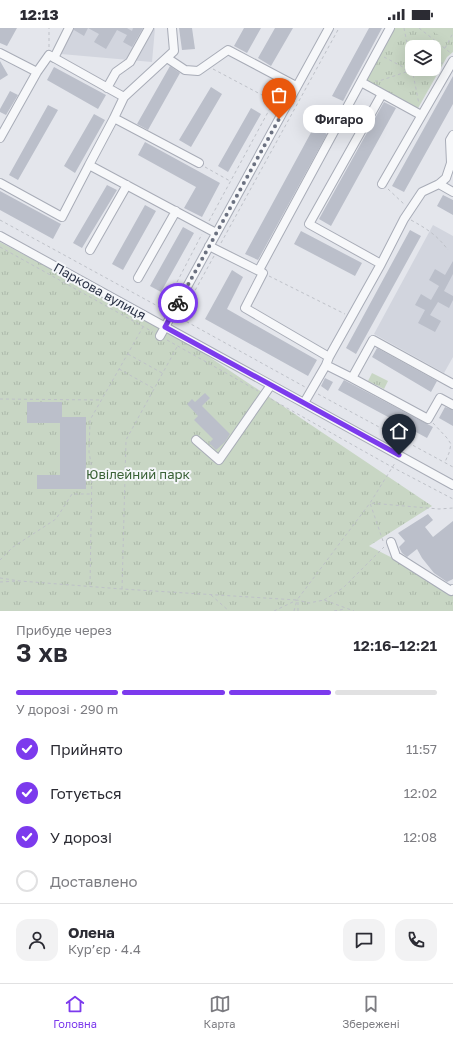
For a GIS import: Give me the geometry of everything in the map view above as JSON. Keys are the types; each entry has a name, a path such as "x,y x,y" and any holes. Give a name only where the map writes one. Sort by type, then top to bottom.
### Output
{"street":[{"path":"0,138 37,72 52,57 69,28"},
{"path":"107,88 116,72 130,62 149,28"},
{"path":"0,183 62,217 124,97 174,51 172,28"},
{"path":"160,336 329,28"},
{"path":"390,28 261,272 244,308 328,361 352,378 428,419 440,398 452,402"},
{"path":"167,58 185,70 198,71 228,50 296,86"},
{"path":"0,53 37,72"},
{"path":"52,57 124,97"},
{"path":"382,184 453,61"},
{"path":"361,82 421,115"},
{"path":"381,264 309,224 382,94"},
{"path":"114,118 199,163"},
{"path":"304,403 352,318 408,213 422,192 439,184 446,178 451,163 450,140 453,135"},
{"path":"89,165 216,233"},
{"path":"439,184 453,192"},
{"path":"90,250 126,185"},
{"path":"138,278 176,211"},
{"name":"Паркова вулиця","path":"0,236 453,485"},
{"path":"209,246 261,272"},
{"path":"352,378 373,340 453,384"},
{"path":"196,440 219,460 271,385"},
{"path":"387,544 396,556 450,591 453,589"}],"path":[{"path":"49,28 52,57"},
{"path":"180,318 339,28"},
{"path":"404,28 406,40"},
{"path":"419,28 453,55"},
{"path":"444,48 453,33"},
{"path":"376,54 403,67 405,70"},
{"path":"209,66 285,107"},
{"path":"375,81 405,73"},
{"path":"414,76 421,115"},
{"path":"0,220 163,309 274,101"},
{"path":"199,163 231,181"},
{"path":"382,184 408,213 441,240 448,250"},
{"path":"0,247 143,326 90,420 89,452 92,469 90,587"},
{"path":"261,272 352,318"},
{"path":"122,589 126,440 177,346 392,467 453,499"},
{"path":"128,353 162,373"},
{"path":"119,369 154,388"},
{"path":"0,399 101,400"},
{"path":"428,419 451,444 445,463"},
{"path":"294,611 298,600 370,503 399,455"},
{"path":"0,560 13,547 56,519 72,494 91,494"},
{"path":"370,503 439,509 453,508"},
{"path":"0,578 90,587 298,600 309,603 324,600 343,588 387,544 370,503"},
{"path":"0,582 20,581"},
{"path":"210,594 229,611"},
{"path":"274,611 298,600"},
{"path":"298,600 298,611"},
{"path":"324,600 354,611"},
{"path":"334,611 346,608"}],"shaded area":[{"path":"64,28 155,28 152,62 61,54"},
{"path":"433,225 453,236 453,357 444,373 374,334"}],"green space":[{"path":"395,28 453,28 453,52 447,57 441,68 441,40 405,40 405,76 436,76 417,110 365,82"},
{"path":"426,28 452,28 446,39"},
{"name":"Ювілейний парк","path":"0,242 181,338 432,506 369,546 453,589 453,611 0,611"},
{"path":"372,373 388,381 384,389 368,381"}],"building":[{"path":"0,28 17,28 7,46 0,43"},
{"path":"74,28 88,28 84,36 74,30"},
{"path":"88,28 127,28 132,31 133,28 143,28 132,47 123,42 127,35 117,30 106,49 94,42 99,34"},
{"path":"179,28 192,28 195,49 182,50"},
{"path":"244,28 261,28 247,53 234,46"},
{"path":"275,28 293,28 271,66 258,58"},
{"path":"369,28 382,28 343,101 332,96"},
{"path":"0,61 8,75 0,80"},
{"path":"170,66 180,73 148,130 137,124"},
{"path":"54,67 106,95 98,109 47,80"},
{"path":"453,76 453,104 404,192 392,186"},
{"path":"211,87 222,94 191,147 179,140"},
{"path":"10,91 18,95 6,115 0,112 0,109"},
{"path":"384,102 396,108 331,226 319,219"},
{"path":"48,105 58,110 18,180 9,175"},
{"path":"251,108 261,114 228,172 218,166"},
{"path":"94,114 105,120 75,173 64,166"},
{"path":"314,127 327,134 258,260 245,254"},
{"path":"145,142 220,183 202,217 184,208 196,187 138,155"},
{"path":"107,185 117,190 82,248 73,243"},
{"path":"0,191 61,224 53,239 0,210"},
{"path":"443,195 453,200 453,215 437,206"},
{"path":"145,205 156,211 123,270 112,264"},
{"path":"183,227 194,233 161,292 150,286"},
{"path":"410,230 421,236 356,354 346,348"},
{"path":"301,231 362,263 355,276 294,244"},
{"path":"453,261 453,274 444,291 453,296 453,300 449,308 438,302 430,315 441,321 435,332 418,323 425,310 415,305 421,294 431,300 439,286 429,280 435,269 445,275"},
{"path":"232,270 243,277 227,309 317,360 308,376 205,319"},
{"path":"377,348 437,381 431,392 372,357"},
{"path":"325,378 333,382 328,391 321,386"},
{"path":"344,380 433,427 427,438 338,390"},
{"path":"205,393 210,398 202,406 230,434 225,442 216,450 209,443 213,439 194,420 198,416 187,404 192,399 195,402"},
{"path":"27,402 62,402 62,417 86,417 86,489 37,489 37,475 60,475 60,423 27,423"},
{"path":"445,407 453,410 453,426 439,418"},
{"path":"428,514 433,520 425,527 433,537 453,521 453,579 447,582 434,573 417,549 407,557 402,553 399,547 405,541 398,533"}],"way so far":[{"path":"178,303 279,119"}],"place":[{"name":"Фигаро","path":"279,119"}],"route":[{"path":"178,303 165,327 399,455"}]}
